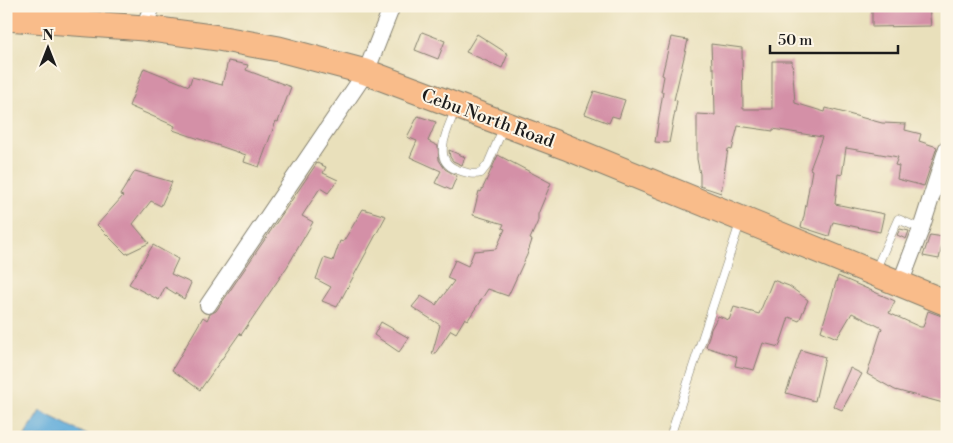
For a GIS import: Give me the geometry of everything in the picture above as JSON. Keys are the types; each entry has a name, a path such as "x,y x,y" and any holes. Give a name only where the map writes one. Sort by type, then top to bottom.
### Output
{"main road":[{"name":"Cebu North Road","path":"6,18 148,17 218,38 279,49 366,72 566,147 900,284 935,290 947,303"}],"street":[{"path":"208,306 366,72 392,6"},
{"path":"900,284 921,229 947,148"}],"lane":[{"path":"456,106 442,148 444,161 454,169 472,175 481,173 488,164 505,124"},
{"path":"670,437 742,219"},
{"path":"874,273 898,219 921,229"}],"water":[{"path":"40,411 91,437 24,437"}],"building":[{"path":"872,7 929,7 931,26 872,27"},
{"path":"422,32 445,41 438,59 415,50"},
{"path":"477,34 508,54 502,68 466,52"},
{"path":"671,37 688,40 674,100 677,101 669,143 655,142 663,92 661,92 664,76 662,75"},
{"path":"711,44 742,48 743,109 772,109 772,61 792,61 795,103 825,112 826,108 882,123 906,124 905,130 921,134 919,141 937,147 924,186 897,179 899,166 895,165 898,157 846,148 842,175 838,174 835,204 884,214 880,232 833,222 829,236 801,227 812,170 810,169 822,137 773,129 773,131 738,126 732,150 728,149 721,193 700,186 697,159 697,114 715,115 714,68 712,68"},
{"path":"228,61 248,65 246,70 291,87 259,167 244,162 246,155 173,130 175,126 129,106 144,68 189,86 192,77 222,85"},
{"path":"594,91 625,100 619,118 612,116 609,123 585,114"},
{"path":"418,116 436,122 428,141 438,146 439,160 445,169 457,176 451,190 435,183 441,171 410,157 417,141 407,137"},
{"path":"449,150 465,157 462,165 453,161"},
{"path":"498,155 551,183 538,214 538,221 530,239 532,240 527,255 508,296 488,289 468,320 465,318 456,333 451,330 434,355 432,354 440,325 412,307 421,296 436,305 454,281 447,278 455,260 468,266 474,251 496,249 505,229 502,228 504,224 473,215 479,191 481,192"},
{"path":"317,163 326,167 323,173 338,180 328,193 320,188 302,216 313,222 287,267 241,335 240,333 200,390 172,370 203,317 207,320 210,314 216,311"},
{"path":"135,171 172,182 161,206 151,201 133,224 149,243 126,254 97,225 123,196 120,195"},
{"path":"363,209 386,216 337,307 322,301 331,287 316,279 324,258 333,261 340,241 343,242"},
{"path":"900,229 909,231 906,239 897,235"},
{"path":"930,235 944,237 939,259 923,256"},
{"path":"153,245 178,259 171,274 191,283 184,299 165,287 159,300 129,284"},
{"path":"838,276 895,301 889,313 920,327 923,327 928,311 947,318 947,404 895,390 867,374 882,328 852,313 837,338 821,331"},
{"path":"773,280 789,286 808,300 799,321 789,317 779,347 763,343 754,370 735,366 737,357 706,347 711,329 718,316 729,320 734,307 759,314"},
{"path":"381,322 409,338 399,352 374,335"},
{"path":"801,350 825,357 815,401 786,393"},
{"path":"850,368 862,374 842,410 833,406"}]}
